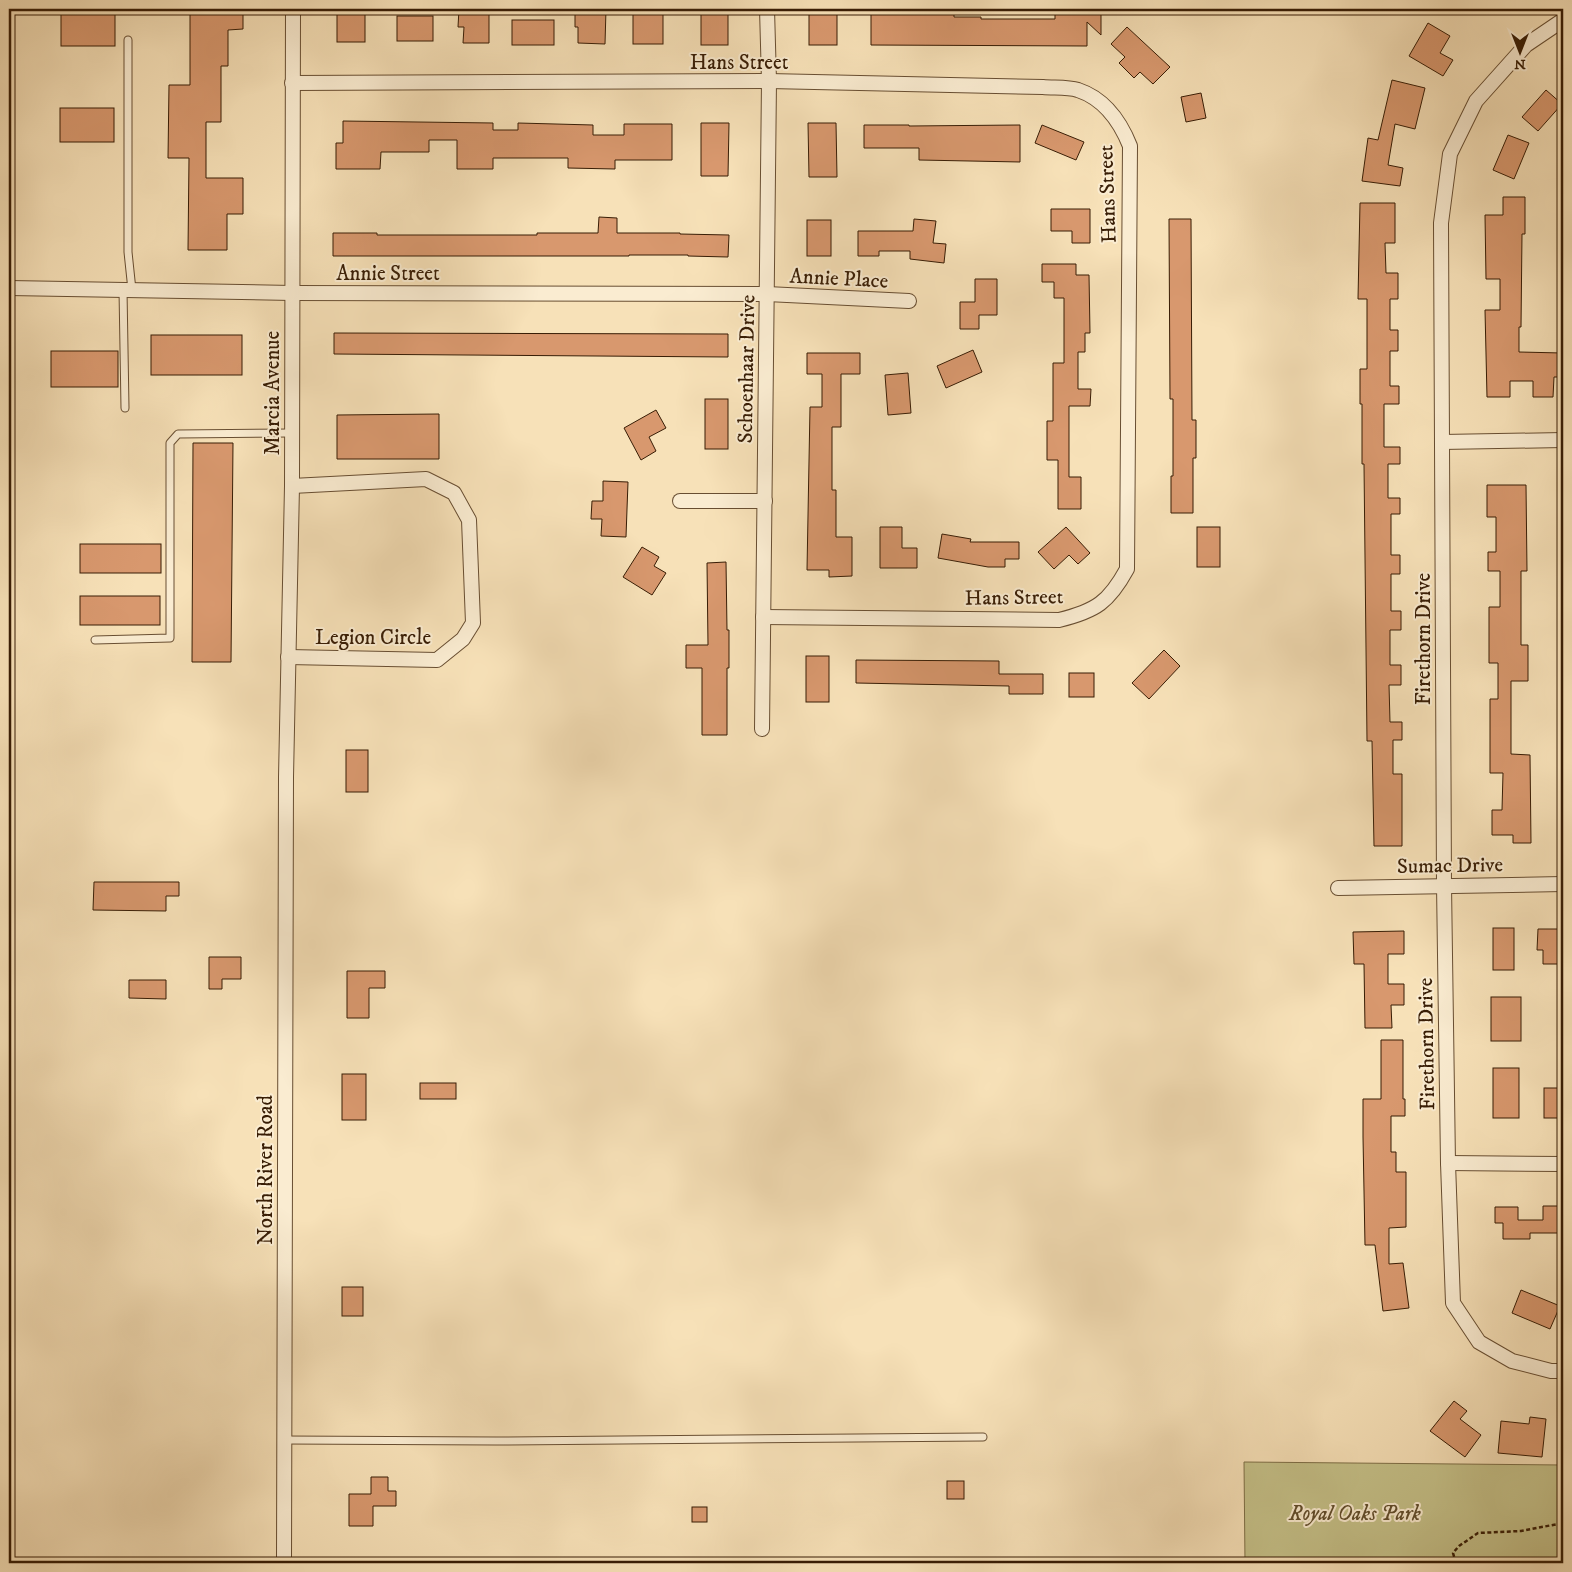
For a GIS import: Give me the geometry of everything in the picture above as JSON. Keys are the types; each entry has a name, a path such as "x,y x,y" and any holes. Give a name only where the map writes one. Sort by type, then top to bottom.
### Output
{"street":[{"name":"Marcia Avenue","path":"286,777 292,486 293,9"},
{"name":"Schoenhaar Drive","path":"762,729 769,81 767,9"},
{"name":"Firethorn Drive","path":"1563,20 1526,45 1476,101 1450,154 1441,223 1444,885 1448,1163 1453,1303 1479,1342 1512,1361 1551,1371 1563,1372"},
{"name":"Hans Street","path":"292,83 769,81 1043,87 1078,90 1096,99 1112,112 1123,128 1130,146 1127,569 1116,589 1097,607 1059,620 763,617"},
{"name":"Annie Street","path":"9,288 292,293 767,294"},
{"name":"Annie Place","path":"767,294 909,301"},
{"path":"1442,442 1563,440"},
{"name":"Legion Circle","path":"288,657 437,660 463,639 473,623 469,520 454,493 426,479 292,486"},
{"path":"680,502 765,501"},
{"name":"North River Road","path":"284,1563 286,777"},
{"name":"Sumac Drive","path":"1338,888 1563,884"},
{"path":"1448,1163 1563,1164"}],"lane":[{"path":"125,408 128,290 128,40"},
{"path":"95,640 170,638 170,443 178,434 292,433"},
{"path":"284,1440 496,1441 983,1436"}],"path":[{"path":"1456,1563 1453,1554 1459,1546 1478,1533 1522,1531 1563,1524"}],"green space":[{"name":"Royal Oaks Park","path":"1244,1462 1563,1465 1563,1563 1245,1563"}],"building":[{"path":"190,9 243,9 243,29 228,30 228,66 221,66 221,122 206,122 206,178 243,178 243,214 227,214 227,250 188,250 189,158 168,158 169,85 190,85"},
{"path":"337,9 365,9 365,42 337,42"},
{"path":"459,9 489,9 489,43 463,43 464,27 458,27"},
{"path":"575,9 606,9 605,44 578,43 578,27 575,27"},
{"path":"633,9 663,9 663,44 633,44"},
{"path":"701,9 728,9 728,45 701,45"},
{"path":"809,9 837,9 837,45 809,45"},
{"path":"871,9 954,11 954,17 981,17 981,19 1055,19 1055,11 1101,11 1101,35 1087,22 1087,46 871,45"},
{"path":"61,12 115,12 115,46 61,46"},
{"path":"397,16 433,16 433,41 397,41"},
{"path":"512,20 554,20 554,45 512,45"},
{"path":"1428,23 1450,36 1440,53 1453,60 1443,76 1409,56"},
{"path":"1127,27 1170,67 1153,84 1140,72 1134,78 1119,63 1125,57 1111,44"},
{"path":"1392,80 1425,88 1415,129 1395,124 1388,165 1403,168 1400,186 1362,181 1368,138 1378,140"},
{"path":"1546,90 1562,104 1538,131 1522,117"},
{"path":"1201,93 1206,118 1186,122 1181,97"},
{"path":"60,108 114,108 114,142 60,142"},
{"path":"343,121 493,123 493,130 518,130 518,123 593,125 593,135 624,135 624,124 672,124 672,160 615,160 615,169 568,168 568,158 493,158 493,169 457,169 457,140 429,140 429,152 381,152 380,169 336,169 336,143 343,143"},
{"path":"701,123 729,123 728,176 701,176"},
{"path":"808,123 836,123 837,177 809,177"},
{"path":"864,125 1020,125 1020,162 919,160 919,148 864,148"},
{"path":"1042,125 1084,142 1076,160 1035,143"},
{"path":"1508,135 1529,143 1514,179 1493,170"},
{"path":"1503,197 1525,197 1525,234 1522,234 1519,352 1562,353 1562,377 1554,377 1553,397 1533,397 1533,381 1510,381 1510,397 1487,397 1485,310 1500,310 1500,279 1486,279 1485,215 1503,215"},
{"path":"1360,203 1395,203 1395,243 1385,243 1386,273 1398,273 1398,299 1390,299 1390,330 1398,330 1398,351 1390,351 1390,386 1399,386 1399,404 1384,404 1384,447 1400,447 1400,464 1388,464 1388,498 1400,498 1400,514 1391,514 1391,555 1400,555 1400,574 1391,574 1391,611 1401,611 1401,630 1390,630 1390,665 1401,665 1401,685 1389,685 1390,722 1402,722 1402,740 1393,740 1393,774 1402,774 1402,846 1374,846 1372,741 1367,741 1364,464 1362,464 1360,369 1367,369 1367,299 1358,299"},
{"path":"1051,209 1090,209 1090,243 1072,243 1072,231 1051,231"},
{"path":"599,217 617,218 617,233 729,235 728,257 688,255 333,256 333,233 377,233 377,235 537,235 537,233 598,233"},
{"path":"914,219 936,221 933,243 946,244 944,263 910,259 910,251 879,251 879,256 858,256 858,231 913,231"},
{"path":"1169,219 1191,219 1192,420 1196,420 1196,458 1193,458 1193,513 1171,513 1173,399 1170,399"},
{"path":"807,220 831,220 831,256 807,256"},
{"path":"1042,264 1076,264 1076,275 1089,275 1090,333 1085,333 1085,352 1078,352 1078,389 1091,389 1090,406 1069,406 1069,477 1081,477 1081,509 1058,509 1058,460 1047,460 1047,421 1053,421 1053,363 1064,363 1064,298 1054,298 1054,282 1042,282"},
{"path":"975,279 997,279 997,315 979,315 979,329 960,329 960,302 975,302"},
{"path":"334,333 728,334 728,357 334,354"},
{"path":"151,335 242,335 242,375 151,375"},
{"path":"973,350 982,372 946,388 937,366"},
{"path":"51,351 118,351 118,387 51,387"},
{"path":"807,353 860,353 860,374 841,374 841,427 832,427 832,490 836,490 836,537 852,537 852,576 829,577 829,570 807,570 810,407 822,407 822,374 807,374"},
{"path":"908,373 911,413 888,415 885,375"},
{"path":"705,399 728,399 728,449 705,449"},
{"path":"656,410 666,428 649,437 656,451 641,460 624,428"},
{"path":"439,414 439,459 337,459 337,415"},
{"path":"193,443 233,443 231,662 192,662"},
{"path":"603,481 628,482 626,537 601,536 602,519 591,519 592,501 603,501"},
{"path":"1487,485 1526,485 1527,571 1521,571 1521,645 1528,645 1528,681 1511,681 1511,754 1530,755 1531,843 1513,843 1513,835 1492,835 1492,810 1502,810 1503,773 1490,773 1490,699 1498,699 1498,663 1489,663 1489,607 1500,607 1500,571 1488,571 1488,552 1496,552 1496,517 1487,517"},
{"path":"880,527 902,527 902,548 917,548 917,568 880,568"},
{"path":"1066,527 1090,553 1078,564 1069,555 1054,569 1038,552"},
{"path":"1197,527 1220,527 1220,567 1197,567"},
{"path":"942,534 971,539 970,542 1019,542 1019,559 1005,559 1005,567 988,567 938,558"},
{"path":"80,544 161,544 161,573 80,573"},
{"path":"642,547 659,557 654,566 666,573 652,595 623,577"},
{"path":"726,562 727,630 729,630 727,735 702,735 702,668 686,668 686,645 708,645 707,563"},
{"path":"80,596 160,596 160,625 80,625"},
{"path":"1164,650 1180,666 1149,699 1132,683"},
{"path":"806,656 829,656 829,702 806,702"},
{"path":"856,660 999,661 999,674 1043,674 1043,694 1009,694 1009,686 856,683"},
{"path":"1069,673 1094,673 1094,697 1069,697"},
{"path":"346,750 368,750 368,792 346,792"},
{"path":"94,882 179,882 179,896 166,896 166,911 93,910"},
{"path":"1493,928 1514,928 1514,970 1493,970"},
{"path":"1538,929 1562,929 1563,964 1543,964 1543,950 1537,950"},
{"path":"1404,931 1404,954 1388,954 1388,984 1404,984 1404,1005 1391,1005 1392,1028 1365,1028 1364,964 1354,964 1353,932"},
{"path":"209,957 241,957 241,979 222,979 222,989 209,989"},
{"path":"347,971 385,971 385,988 369,988 369,1018 347,1018"},
{"path":"129,980 166,980 166,999 129,998"},
{"path":"1491,997 1521,997 1521,1041 1491,1041"},
{"path":"1381,1040 1403,1040 1403,1099 1405,1099 1405,1116 1391,1116 1391,1152 1396,1152 1396,1172 1406,1172 1406,1227 1389,1228 1389,1264 1403,1263 1409,1308 1383,1311 1375,1245 1365,1245 1363,1137 1363,1099 1381,1099"},
{"path":"1493,1068 1519,1068 1519,1118 1493,1118"},
{"path":"342,1074 366,1074 366,1120 342,1120"},
{"path":"420,1083 456,1083 456,1099 420,1099"},
{"path":"1544,1088 1563,1088 1563,1118 1544,1118"},
{"path":"1543,1206 1563,1206 1563,1233 1530,1233 1530,1239 1503,1239 1503,1223 1495,1223 1495,1207 1518,1207 1518,1220 1543,1220"},
{"path":"342,1287 363,1287 363,1316 342,1316"},
{"path":"1521,1290 1560,1306 1550,1329 1512,1313"},
{"path":"1454,1401 1467,1411 1460,1419 1481,1435 1465,1457 1430,1431"},
{"path":"1530,1417 1546,1419 1542,1457 1498,1453 1501,1421 1529,1424"},
{"path":"371,1477 388,1477 388,1491 396,1491 396,1506 373,1506 373,1526 349,1526 349,1494 371,1494"},
{"path":"947,1481 964,1481 964,1499 947,1499"},
{"path":"692,1507 707,1507 707,1522 692,1522"}]}
